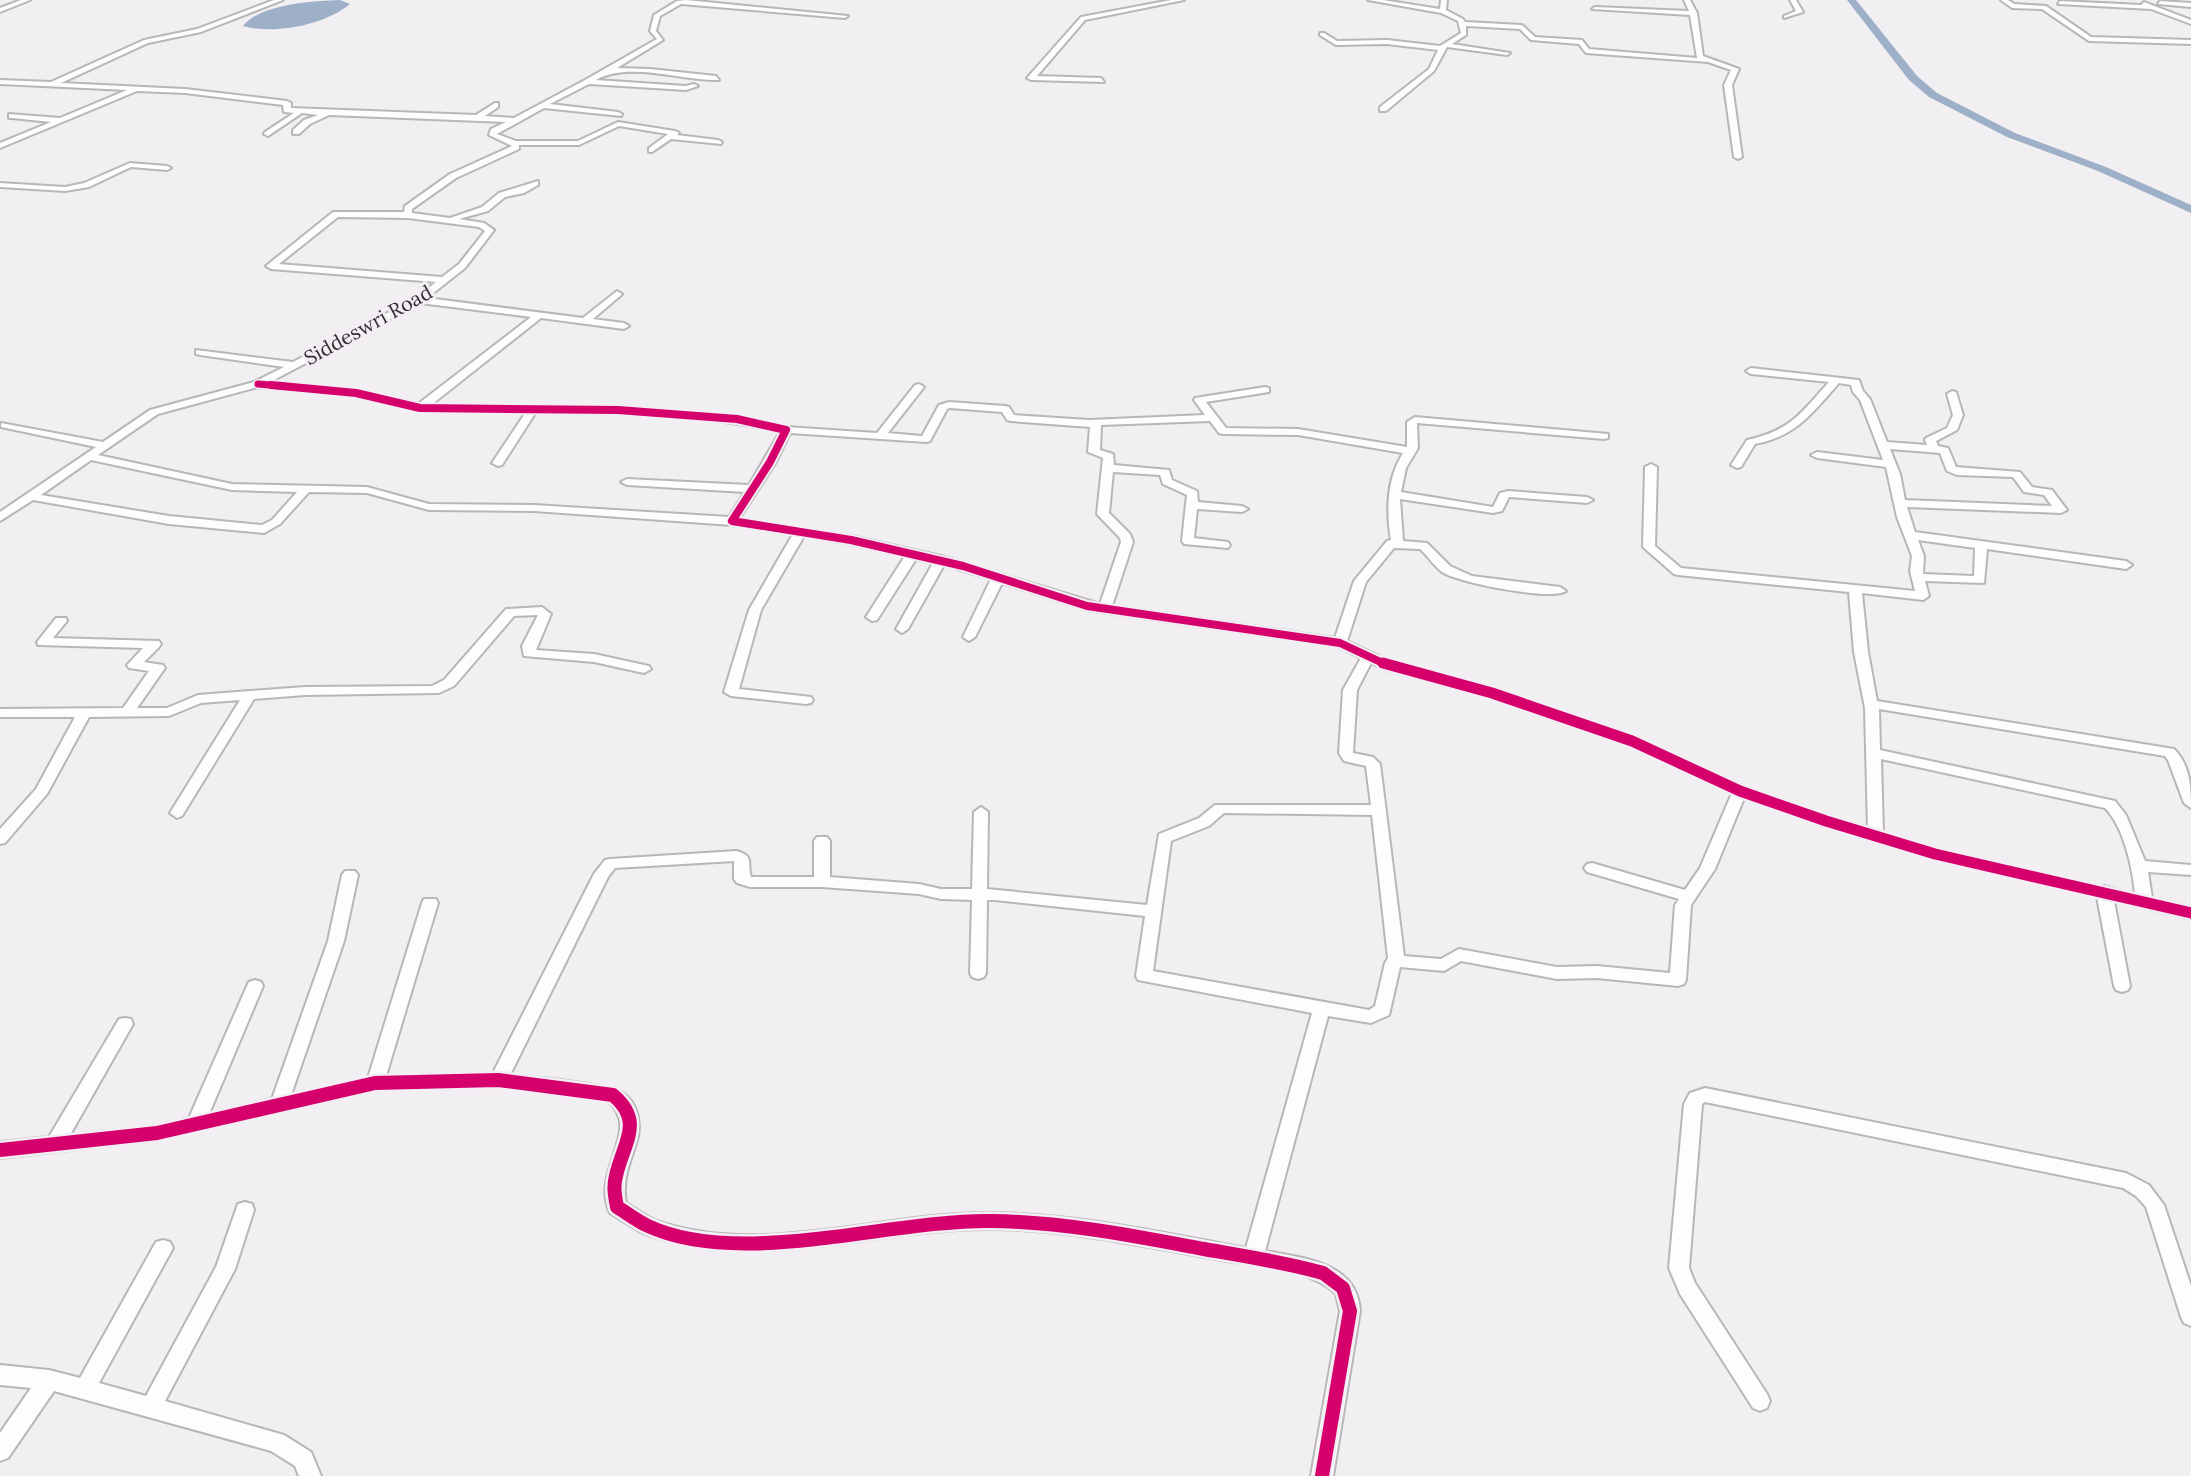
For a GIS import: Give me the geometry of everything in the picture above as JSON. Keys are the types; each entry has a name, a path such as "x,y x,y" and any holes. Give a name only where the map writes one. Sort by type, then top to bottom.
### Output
{"street":[{"path":"1,10 27,0"},
{"path":"52,85 146,41 199,31 280,0"},
{"path":"1101,80 1031,78 1083,18 1163,6 1181,0"},
{"path":"1249,0 1273,2"},
{"path":"1371,0 1443,11 1463,24 1464,34 1443,47 1432,70 1383,109"},
{"path":"1443,11 1444,0"},
{"path":"1687,0 1697,20 1698,50 1705,61"},
{"path":"1786,17 1800,12 1793,0"},
{"path":"2004,0 2012,6 2044,7 2089,39 2191,42"},
{"path":"652,150 675,133 618,124 579,143 515,143 492,133 661,39 653,31 657,15 681,1 845,16"},
{"path":"2138,1 2191,5"},
{"path":"2138,1 2191,22"},
{"path":"2060,3 2150,7"},
{"path":"1595,9 1694,13"},
{"path":"1463,24 1522,27 1533,39 1582,42 1586,51 1705,61 1735,69 1728,85 1738,157"},
{"path":"1322,34 1336,43 1387,42 1507,53"},
{"path":"605,70 647,70 716,78"},
{"path":"0,82 102,89 138,88 287,103 286,109 327,113 517,120"},
{"path":"588,82 694,86"},
{"path":"0,146 138,88"},
{"path":"479,117 495,105"},
{"path":"544,106 618,114"},
{"path":"268,134 301,111"},
{"path":"296,132 307,122 327,113"},
{"path":"12,116 62,121"},
{"path":"670,137 718,142"},
{"path":"408,215 406,211 412,204 441,183 513,149 515,143"},
{"path":"0,185 65,189 86,185 130,165 167,168"},
{"path":"450,219 485,209 502,195 521,191 535,183"},
{"name":"Siddeswri Road","path":"0,517 103,445 167,407 258,384 419,300 446,280 462,266 490,230 481,225 450,219 336,214 271,266 446,280"},
{"path":"584,322 617,294"},
{"path":"419,300 624,326"},
{"path":"420,408 537,317"},
{"path":"200,352 294,365"},
{"path":"1651,467 1649,547 1678,571 1923,596 1918,577 1918,556 1890,464 1865,399 1858,392 1855,382 1751,371"},
{"path":"1737,465 1751,442 1775,439 1813,411 1820,397 1837,380"},
{"path":"258,384 356,393 420,408 618,410 722,418 786,430 926,439 946,405 1005,409 1011,418 1093,422 1215,418"},
{"path":"879,437 919,387"},
{"path":"1265,390 1199,398 1221,430 1227,432 1298,432 1410,451"},
{"path":"1934,449 1930,440 1952,430 1957,417 1952,394"},
{"path":"498,463 533,409"},
{"path":"1398,544 1393,523 1396,495 1401,461 1413,448 1412,422 1415,420 1604,436"},
{"path":"1093,422 1096,424 1094,452 1108,454 1104,517 1126,537 1127,542 1105,609"},
{"path":"5,425 103,445"},
{"path":"732,521 786,430"},
{"path":"1881,445 1946,452 1953,471 2016,474 2029,491 2048,492 2061,510 1900,503"},
{"path":"1817,455 1890,464"},
{"path":"87,456 232,487 373,491 429,507 534,508 732,521 801,531 941,560 1105,609 1340,643 1367,658 1492,693 1632,741 1740,791 1876,835 1957,860 2104,891 2190,916"},
{"path":"1108,468 1165,472 1167,482 1191,491 1188,541 1224,545"},
{"path":"627,482 752,489"},
{"path":"29,496 181,522 264,529 276,522 306,489"},
{"path":"1396,495 1493,510 1498,509 1504,495 1508,494 1587,500"},
{"path":"1192,505 1242,509"},
{"path":"801,531 755,610 731,692 806,700"},
{"path":"1910,535 2126,565"},
{"path":"1340,643 1360,581 1386,547 1398,544 1423,546 1446,568 1456,573 1510,586 1560,591"},
{"path":"1918,577 1980,580 1981,545"},
{"path":"872,617 913,554"},
{"path":"902,629 941,560"},
{"path":"969,637 999,576"},
{"path":"1855,589 1861,652 1872,704 1876,835"},
{"path":"0,713 169,712 198,699 305,691 422,691 443,687 516,609 545,612 529,646 529,653 533,655 594,658 644,669"},
{"path":"61,621 43,642 154,644 134,665 158,668 127,712"},
{"path":"1367,658 1350,690 1346,753 1349,758 1368,760 1373,764 1397,961"},
{"path":"177,813 250,695"},
{"path":"1872,704 2169,752 2175,758 2191,803"},
{"path":"0,839 42,791 84,713"},
{"path":"1874,753 2110,804 2117,809 2130,848 2140,866 2144,901"},
{"path":"1378,810 1220,808 1204,822 1164,838 1144,976 1360,1018 1379,1015 1383,1010 1393,963 1397,961 1441,965 1459,955 1557,973 1597,972 1674,981 1680,977 1680,914 1686,896 1707,869 1740,791"},
{"path":"978,973 981,812"},
{"path":"822,841 822,882"},
{"path":"498,1080 602,874 610,864 736,856 742,859 741,876 746,881 822,882 919,889 941,894 1154,911"},
{"path":"2140,866 2191,870"},
{"path":"1592,868 1686,896"},
{"path":"279,1105 336,941 350,875"},
{"path":"2104,891 2122,986"},
{"path":"375,1083 430,903"},
{"path":"195,1125 255,986"},
{"path":"1253,1258 1321,1010"},
{"path":"55,1144 125,1024"},
{"path":"0,1150 195,1125 375,1083 498,1080 613,1095 626,1103 631,1113 630,1130 614,1186 617,1207 633,1221 674,1236 753,1242 833,1238 960,1222 1031,1223 1112,1232 1253,1258 1323,1273 1342,1283 1350,1296 1350,1311 1322,1476"},
{"path":"1760,1401 1687,1288 1679,1268 1693,1104 1696,1098 1705,1095 2126,1181 2150,1195 2155,1205 2191,1317"},
{"path":"150,1409 225,1269 245,1210"},
{"path":"84,1390 163,1248"},
{"path":"0,1375 49,1380 276,1442 303,1459 310,1476"},
{"path":"0,1451 49,1380"}],"water":[{"path":"340,0 350,4 313,23 284,29 243,26 274,8"}],"waterway":[{"path":"1851,0 1913,78 1933,95 2011,135 2102,169 2191,209"}],"cycle path":[{"path":"258,384 356,393 420,408 618,410 737,419 786,430 770,462 732,521 851,540 963,566 1087,606 1340,643 1391,667 1492,693 1632,741 1740,791 1826,821 1935,854 2191,913"},
{"path":"0,1150 157,1133 375,1083 498,1080 613,1095 624,1104 630,1126 614,1187 617,1207 649,1227 688,1238 781,1242 959,1222 1013,1222 1118,1233 1323,1273 1343,1288 1350,1311 1322,1476"}]}
